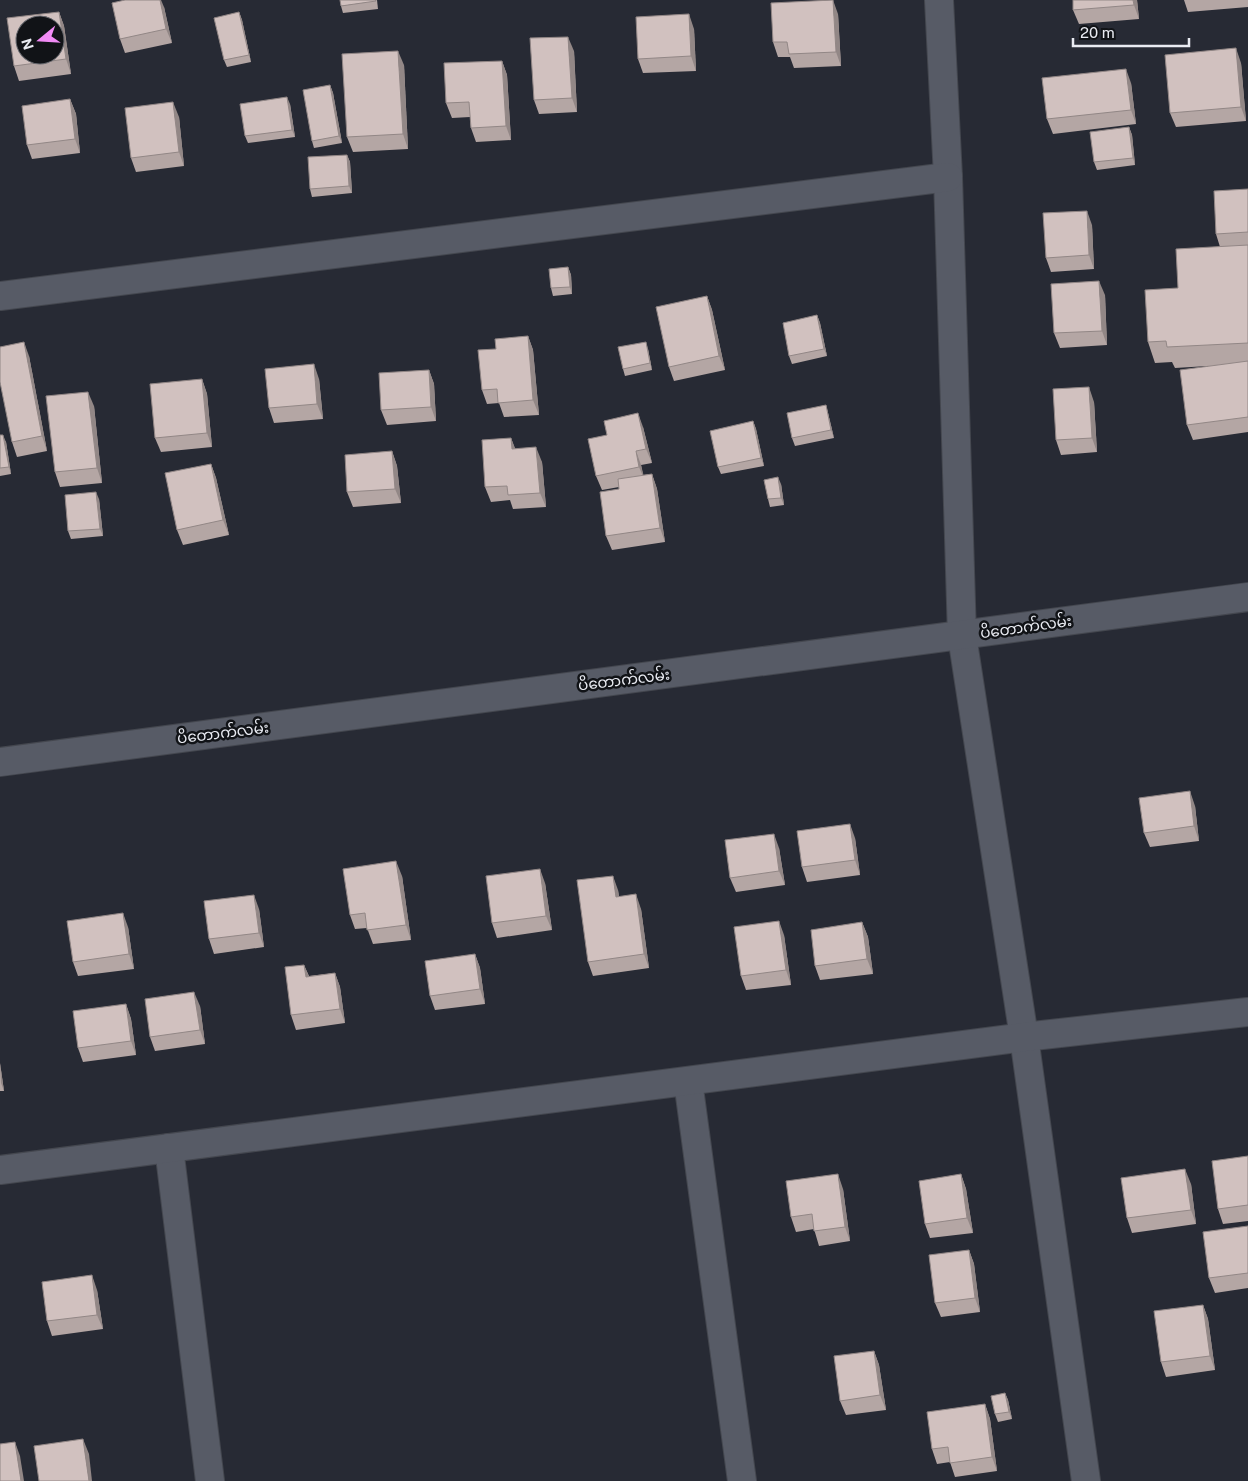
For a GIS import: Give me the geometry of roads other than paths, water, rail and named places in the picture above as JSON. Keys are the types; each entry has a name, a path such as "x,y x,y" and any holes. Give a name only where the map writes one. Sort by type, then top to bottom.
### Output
{"street":[{"path":"939,0 948,177 962,636 1024,1037 1086,1481"},
{"path":"0,296 948,177"},
{"name":"ပိတောက်လမ်း","path":"0,762 1248,597"},
{"path":"0,1170 1024,1037 1248,1012"},
{"path":"688,1081 742,1481"},
{"path":"169,1148 210,1481"}]}
